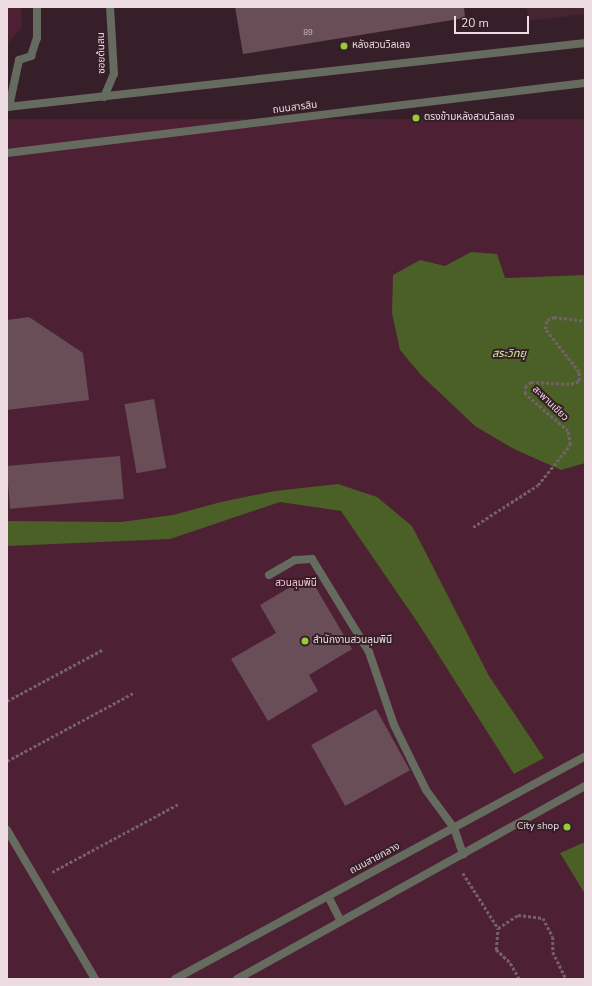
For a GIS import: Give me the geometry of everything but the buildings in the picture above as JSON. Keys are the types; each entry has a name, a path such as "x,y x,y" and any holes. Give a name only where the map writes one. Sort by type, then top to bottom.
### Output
{"street":[{"path":"37,7 37,38 31,56 19,60 8,107 585,43"},
{"name":"ซอยต้นสน","path":"104,97 114,74 110,7"},
{"name":"ถนนสารสิน","path":"7,153 585,83"},
{"path":"269,575 295,560 312,560 369,652 394,725 426,790 454,828 463,854"},
{"name":"ถนนสายกลาง","path":"175,979 585,756"},
{"path":"237,979 585,786"},
{"path":"7,830 95,979"},
{"path":"328,896 341,921"}],"path":[{"name":"สะพานเขียว","path":"473,527 538,485 570,445 568,431 525,394 524,387 531,382 571,384 579,381 579,372 545,329 547,320 554,317 585,320"},
{"path":"7,701 102,650"},
{"path":"7,762 135,692"},
{"path":"36,881 180,803"},
{"path":"454,858 498,928 496,950 509,962 519,979"},
{"path":"498,928 518,914 543,918 553,937 553,952 566,979"}],"shaded area":[{"path":"526,7 585,7 585,14 529,21"}],"green space":[{"path":"7,7 21,7 22,27 7,44"},
{"name":"สวนลุมพินี","path":"7,119 585,119 585,979 7,979"}],"water":[{"name":"สระวิทยุ","path":"471,252 497,254 505,278 585,275 585,463 561,470 514,449 475,426 421,375 400,350 392,313 393,275 420,260 445,266"},
{"path":"338,484 377,497 412,526 489,676 544,758 514,774 420,626 341,511 280,502 170,539 7,546 7,521 121,522 173,515 221,502 275,491"},
{"path":"585,842 585,894 560,853"}],"place":[{"name":"หลังสวนวิลเลจ","path":"344,46"},
{"name":"ตรงข้ามหลังสวนวิลเลจ","path":"416,118"},
{"name":"สำนักงานสวนลุมพินี","path":"305,641"},
{"name":"City shop","path":"567,827"}]}
